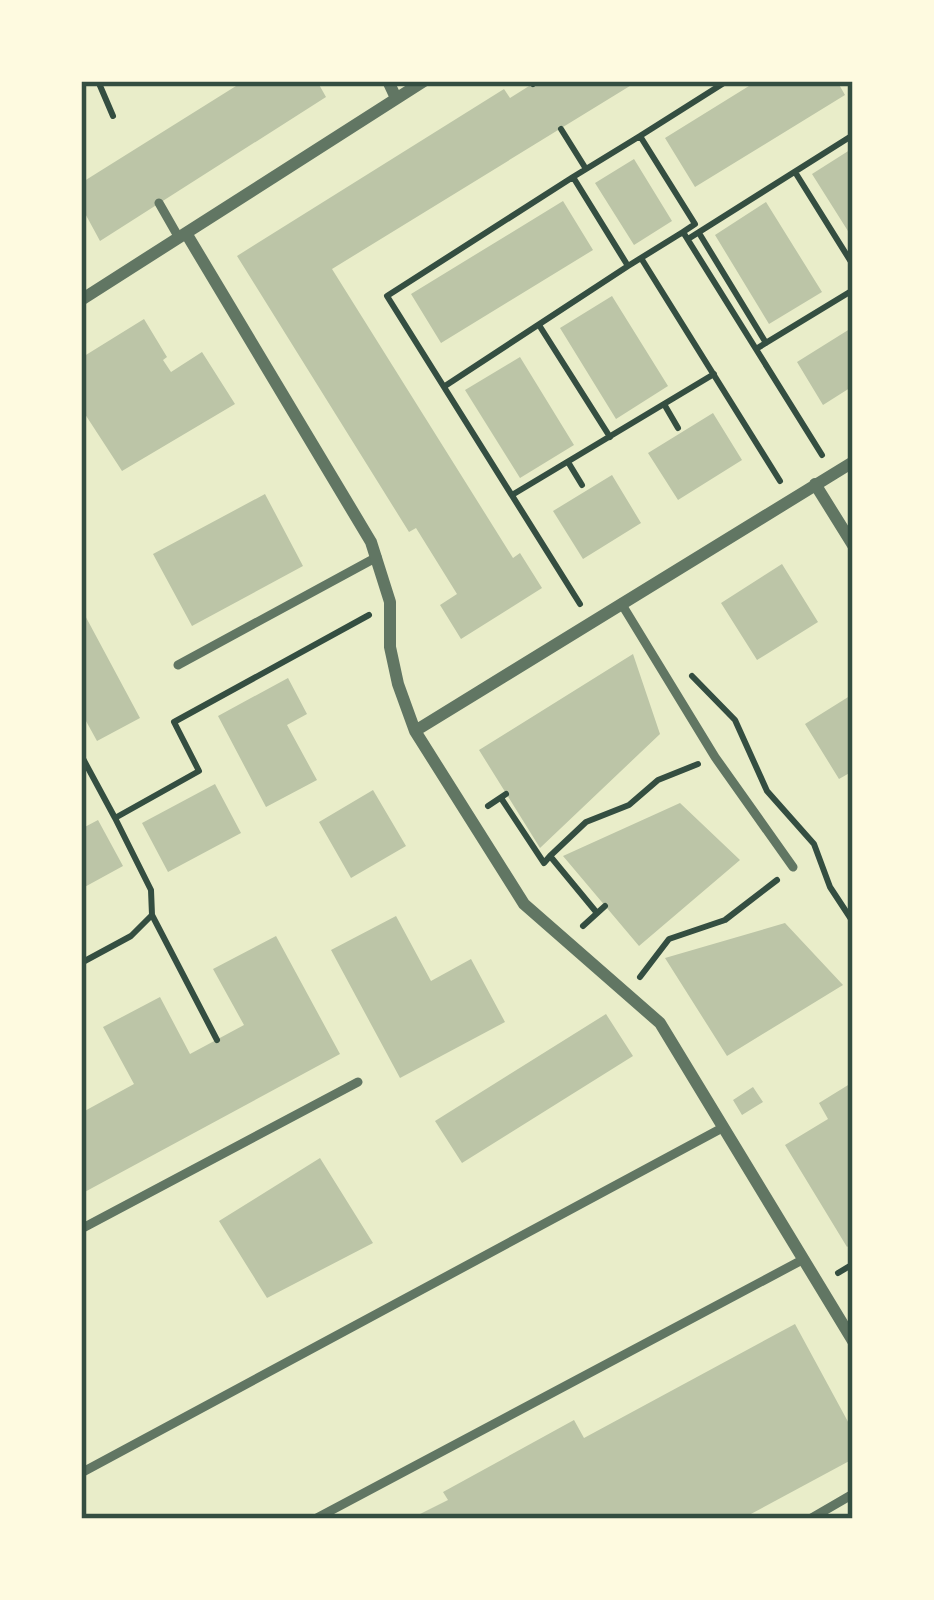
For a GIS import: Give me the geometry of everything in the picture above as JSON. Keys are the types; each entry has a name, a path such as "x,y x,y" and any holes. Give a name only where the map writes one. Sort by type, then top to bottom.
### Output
{"street":[{"path":"388,81 396,98"},
{"path":"81,300 424,81"},
{"path":"182,235 377,557 390,602 390,647 415,731 524,904 659,1023 853,1341"},
{"path":"415,731 853,462"},
{"path":"815,484 853,545"}],"lane":[{"path":"159,203 182,235"},
{"path":"178,664 377,557"},
{"path":"621,603 716,757 793,867"},
{"path":"81,1229 358,1082"},
{"path":"81,1473 724,1127"},
{"path":"315,1519 804,1259"},
{"path":"810,1519 853,1494"}],"path":[{"path":"98,81 113,116"},
{"path":"592,622 387,296 728,81"},
{"path":"561,129 586,169"},
{"path":"444,386 641,258 698,232 853,135"},
{"path":"640,136 695,224 685,235"},
{"path":"795,172 853,265"},
{"path":"573,177 628,266"},
{"path":"698,232 766,343"},
{"path":"685,235 834,473"},
{"path":"641,258 791,500"},
{"path":"756,349 853,290"},
{"path":"539,325 610,437"},
{"path":"512,495 714,374"},
{"path":"664,404 678,428"},
{"path":"568,462 582,485"},
{"path":"115,818 200,771 174,722 375,611 381,648 390,647"},
{"path":"683,662 694,680 735,720 767,791 814,844 830,887 853,922"},
{"path":"81,755 151,890 152,915 217,1040"},
{"path":"501,798 544,863 586,822 629,805 658,780 716,757"},
{"path":"550,856 597,913"},
{"path":"627,994 669,939 724,920 793,867"},
{"path":"568,941 605,906"},
{"path":"81,962 131,936 152,915"}],"building":[{"path":"244,81 317,81 326,97 100,241 81,206 81,183"},
{"path":"537,81 638,81 332,269 513,558 520,553 542,588 461,639 440,605 457,594 416,528 409,532 237,256 504,89 510,98"},
{"path":"757,81 837,81 845,95 695,187 665,138"},
{"path":"853,148 853,239 812,174"},
{"path":"634,159 672,221 634,245 595,183"},
{"path":"563,201 593,250 441,343 411,294"},
{"path":"766,202 822,292 769,324 715,235"},
{"path":"612,296 668,386 616,419 560,328"},
{"path":"144,319 171,372 202,352 235,404 122,471 81,408 81,358"},
{"path":"853,327 853,386 823,405 797,362"},
{"path":"520,357 574,445 520,478 465,390"},
{"path":"713,413 742,460 678,500 648,453"},
{"path":"612,475 641,523 583,559 553,511"},
{"path":"265,494 303,566 192,626 153,554"},
{"path":"782,564 818,622 757,660 721,603"},
{"path":"81,608 140,718 97,741 81,712"},
{"path":"633,654 660,734 540,848 479,750"},
{"path":"288,678 307,714 287,725 317,780 266,807 218,716"},
{"path":"853,694 853,771 839,779 805,724"},
{"path":"215,784 241,833 168,872 142,823"},
{"path":"373,790 406,846 351,878 319,822"},
{"path":"680,803 740,860 639,946 563,856"},
{"path":"98,820 123,866 81,889 81,829"},
{"path":"396,916 431,981 471,959 505,1022 400,1078 331,950"},
{"path":"785,923 843,985 727,1056 665,958"},
{"path":"276,936 340,1054 81,1194 81,1113 134,1084 103,1027 160,997 190,1054 244,1025 213,969"},
{"path":"606,1014 633,1056 462,1163 435,1121"},
{"path":"853,1082 853,1243 847,1247 785,1145 828,1119 819,1103"},
{"path":"753,1087 763,1102 742,1115 733,1100"},
{"path":"320,1158 373,1243 267,1298 219,1221"},
{"path":"795,1324 853,1431 853,1459 749,1515 751,1519 410,1519 448,1500 443,1492 574,1420 584,1438"}]}
